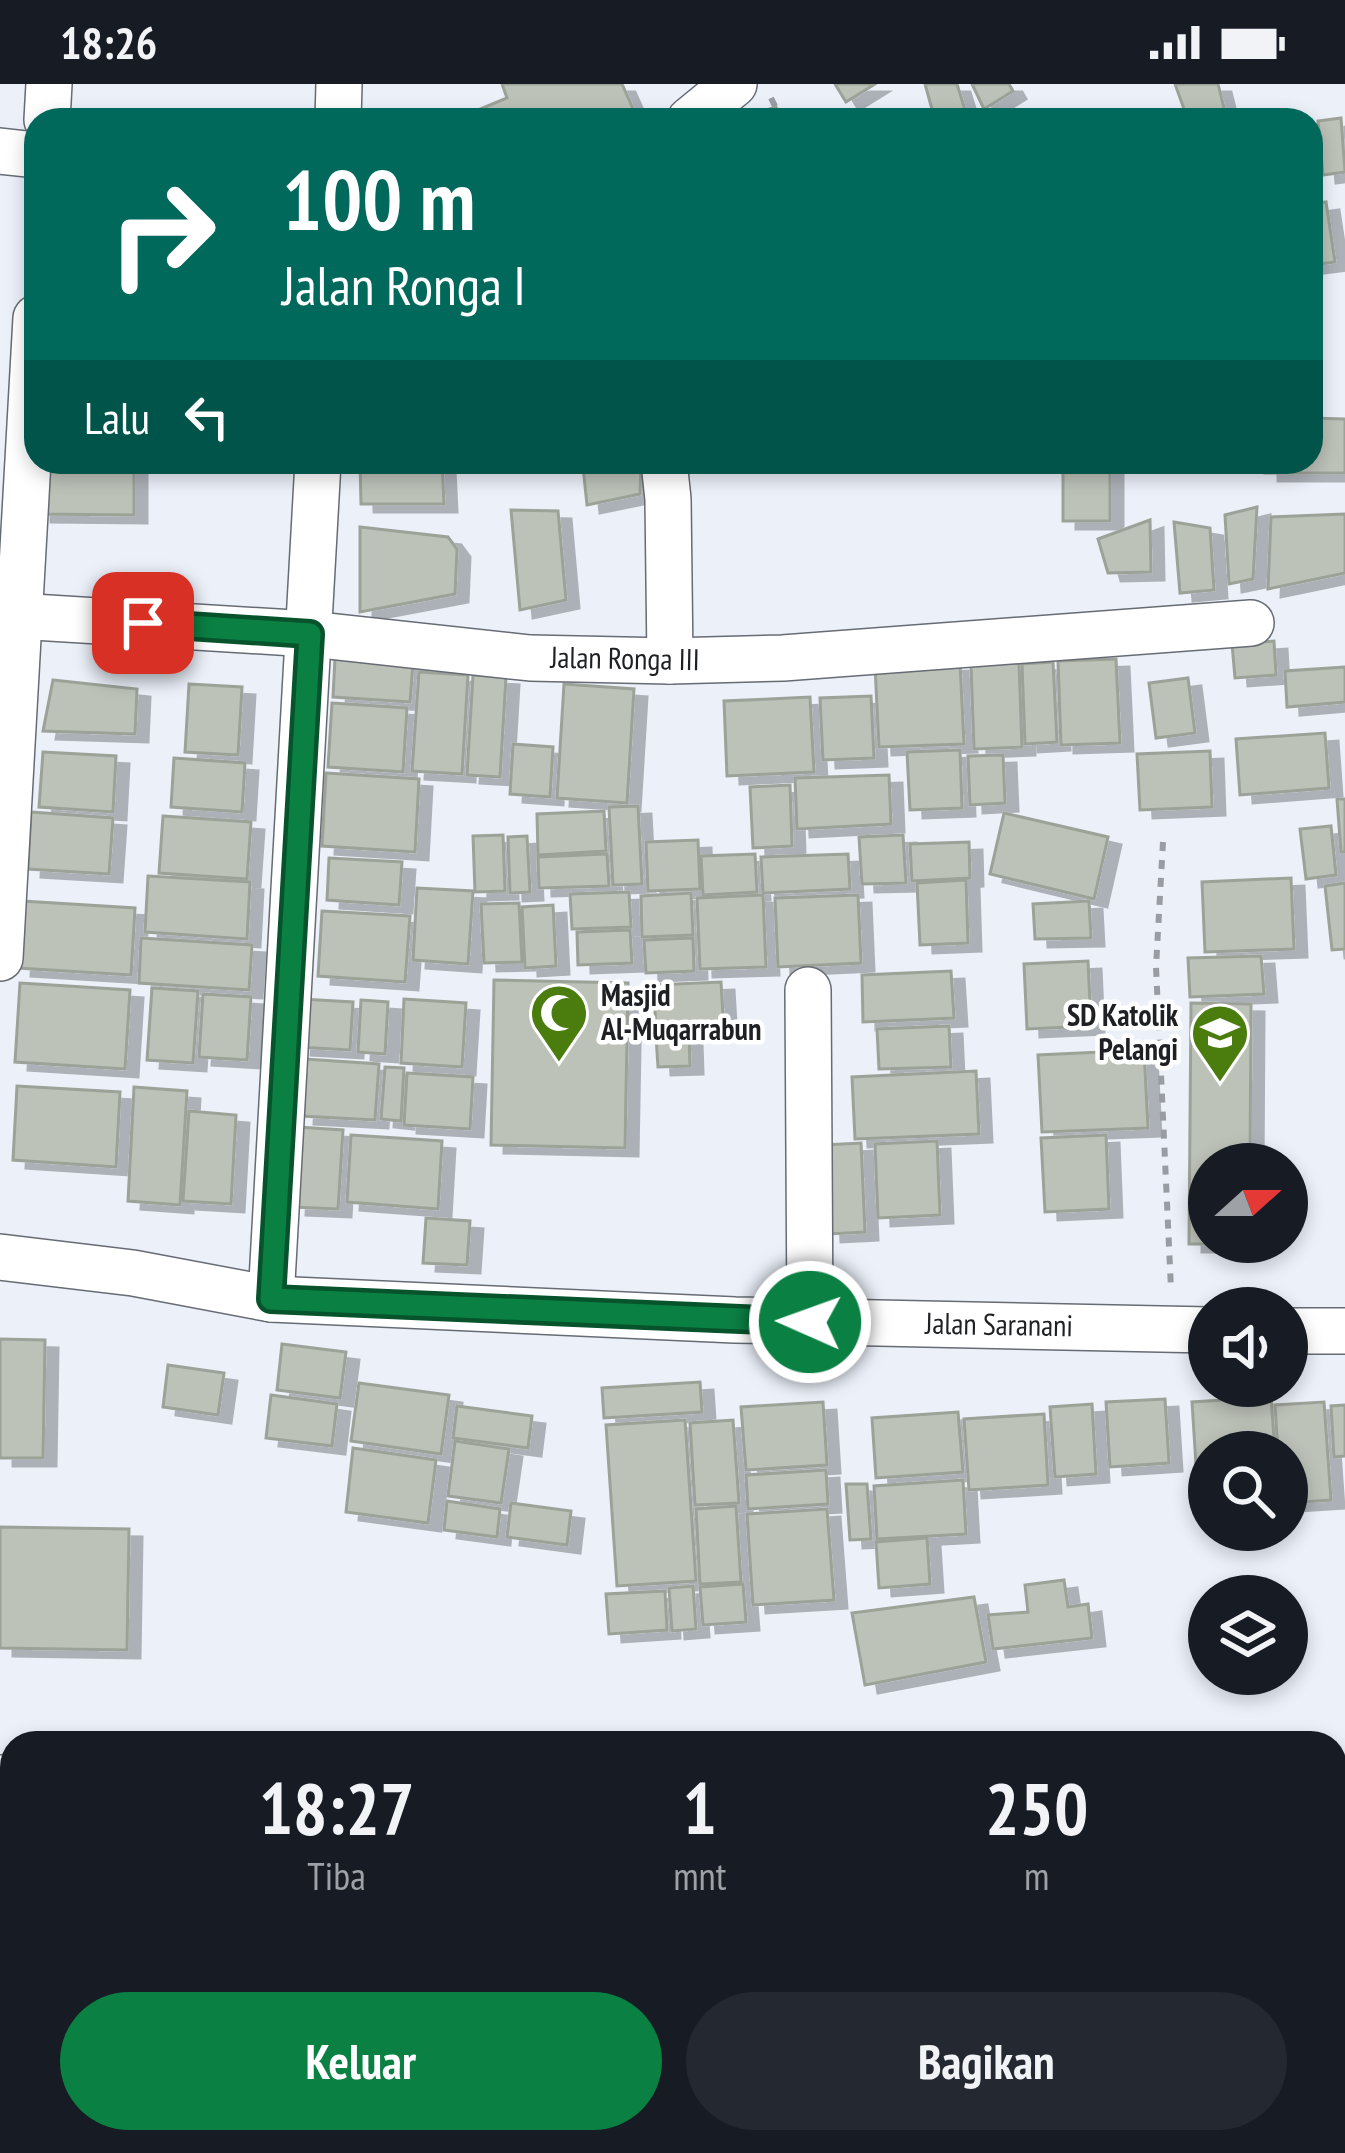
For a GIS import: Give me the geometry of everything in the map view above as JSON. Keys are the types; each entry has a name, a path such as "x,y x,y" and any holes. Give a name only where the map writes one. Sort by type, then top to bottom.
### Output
{"street":[{"path":"707,108 734,84"},
{"path":"0,958 9,615 24,450"},
{"path":"271,1299 317,474"},
{"path":"665,474 670,661"},
{"name":"Jalan Ronga III","path":"9,615 310,634 530,658 670,661 807,656 1252,623"},
{"path":"808,991 810,1322"},
{"name":"Jalan Saranani","path":"0,1257 133,1273 271,1299 810,1322 1188,1329"},
{"path":"1308,1331 1345,1331"}],"path":[{"path":"1163,842 1156,968 1188,1298"}],"building":[{"path":"502,84 622,84 633,108 483,108 507,98"},
{"path":"835,84 875,84 846,102"},
{"path":"925,84 957,84 964,108 932,108"},
{"path":"972,84 1009,84 1013,91 984,108"},
{"path":"1175,84 1218,84 1224,108 1184,108"},
{"path":"1341,118 1345,172 1323,175 1323,120"},
{"path":"1323,202 1335,262 1323,264"},
{"path":"1323,418 1345,419 1345,473 1323,473"},
{"path":"38,474 134,474 134,515 38,514"},
{"path":"360,474 443,474 444,504 361,504"},
{"path":"584,474 641,474 640,494 587,505"},
{"path":"1063,474 1110,474 1110,521 1063,521"},
{"path":"1257,507 1253,579 1229,584 1225,515"},
{"path":"511,510 558,511 566,600 520,610"},
{"path":"1345,514 1345,573 1268,589 1271,517"},
{"path":"1150,520 1151,572 1108,573 1098,539"},
{"path":"1174,522 1210,528 1214,590 1180,593"},
{"path":"360,527 448,537 457,549 455,594 360,612"},
{"path":"1274,641 1276,675 1235,678 1232,644"},
{"path":"335,658 413,663 410,702 333,697"},
{"path":"1116,659 1120,743 1061,745 1058,661"},
{"path":"1053,662 1057,742 1025,744 1022,664"},
{"path":"960,663 964,744 879,747 875,666"},
{"path":"1019,663 1022,747 974,749 971,665"},
{"path":"1345,667 1345,702 1287,707 1285,671"},
{"path":"419,672 468,675 462,774 412,771"},
{"path":"473,675 506,677 500,777 467,775"},
{"path":"1188,678 1195,733 1156,738 1149,683"},
{"path":"53,680 137,689 135,734 43,731"},
{"path":"189,684 242,687 238,755 185,752"},
{"path":"564,684 634,689 627,803 557,798"},
{"path":"871,696 874,758 823,760 820,698"},
{"path":"810,697 814,772 727,776 724,701"},
{"path":"332,703 407,708 403,772 328,767"},
{"path":"1325,733 1329,788 1240,795 1236,739"},
{"path":"513,744 553,747 550,797 510,794"},
{"path":"960,750 962,808 910,810 907,752"},
{"path":"1210,751 1212,807 1140,810 1137,754"},
{"path":"43,752 116,756 113,812 39,807"},
{"path":"1003,755 1005,803 970,805 968,756"},
{"path":"174,758 245,763 242,812 171,807"},
{"path":"326,773 419,779 415,852 322,846"},
{"path":"889,775 891,824 797,829 795,778"},
{"path":"790,785 792,846 753,848 750,787"},
{"path":"1337,799 1345,799 1345,852 1341,852"},
{"path":"638,806 642,884 613,885 609,807"},
{"path":"604,811 606,851 538,855 537,814"},
{"path":"31,812 113,818 109,874 28,869"},
{"path":"1004,813 1108,837 1094,899 990,874"},
{"path":"163,816 251,822 247,879 159,873"},
{"path":"1331,826 1336,875 1306,879 1300,829"},
{"path":"503,835 505,891 475,892 473,836"},
{"path":"903,835 906,883 862,884 859,837"},
{"path":"527,836 530,892 510,893 508,837"},
{"path":"698,840 700,889 648,891 646,842"},
{"path":"969,842 970,878 912,881 910,844"},
{"path":"607,854 609,886 539,888 538,857"},
{"path":"755,854 757,892 703,895 701,856"},
{"path":"848,854 850,889 763,893 761,857"},
{"path":"329,858 402,862 399,905 327,900"},
{"path":"148,876 250,882 247,939 145,932"},
{"path":"1291,878 1294,949 1205,952 1202,882"},
{"path":"966,880 968,943 920,945 917,883"},
{"path":"1345,883 1345,949 1332,950 1325,886"},
{"path":"417,888 473,891 468,964 413,960"},
{"path":"629,892 631,927 572,929 570,894"},
{"path":"691,893 693,935 642,937 641,896"},
{"path":"763,895 766,967 700,969 697,898"},
{"path":"858,895 861,963 778,967 775,898"},
{"path":"22,901 135,908 131,975 18,968"},
{"path":"1089,901 1091,938 1035,939 1033,904"},
{"path":"519,903 522,962 484,963 481,904"},
{"path":"553,905 556,966 525,968 522,907"},
{"path":"322,911 410,916 405,982 318,976"},
{"path":"630,930 632,963 578,965 577,932"},
{"path":"141,938 252,945 249,990 139,983"},
{"path":"693,938 694,971 646,973 644,940"},
{"path":"1261,956 1264,994 1190,997 1188,958"},
{"path":"1088,961 1091,1026 1027,1029 1024,964"},
{"path":"951,971 954,1018 863,1022 862,975"},
{"name":"Masjid Al-Muqarrabun","path":"494,980 628,983 625,1148 491,1145"},
{"path":"721,982 724,1032 656,1035 654,985"},
{"path":"20,983 130,990 125,1069 15,1062"},
{"path":"152,988 198,991 193,1063 147,1060"},
{"path":"203,994 251,997 247,1060 199,1057"},
{"path":"301,999 353,1002 350,1050 298,1047"},
{"path":"404,999 466,1003 462,1067 401,1063"},
{"path":"361,1000 388,1002 385,1054 358,1052"},
{"name":"SD Katolik Pelangi","path":"1191,1003 1251,1004 1250,1143 1190,1143"},
{"path":"949,1026 951,1067 879,1069 877,1029"},
{"path":"689,1035 690,1066 658,1067 656,1036"},
{"path":"1144,1050 1148,1128 1042,1132 1038,1055"},
{"path":"305,1059 379,1064 375,1120 301,1116"},
{"path":"385,1067 404,1068 401,1121 381,1119"},
{"path":"976,1071 979,1134 855,1139 852,1077"},
{"path":"407,1073 473,1077 470,1129 404,1125"},
{"path":"17,1086 120,1092 116,1167 13,1160"},
{"path":"134,1087 187,1091 180,1205 128,1201"},
{"path":"189,1111 236,1115 231,1204 183,1201"},
{"path":"298,1127 343,1130 338,1209 293,1207"},
{"path":"351,1135 442,1141 438,1209 347,1202"},
{"path":"1106,1135 1109,1209 1045,1212 1041,1138"},
{"path":"937,1141 940,1215 878,1218 875,1144"},
{"path":"861,1143 865,1232 828,1234 824,1145"},
{"path":"426,1218 470,1221 467,1265 423,1263"},
{"path":"0,1339 45,1340 43,1458 0,1458"},
{"path":"282,1344 346,1352 340,1398 277,1390"},
{"path":"168,1365 224,1373 218,1415 163,1407"},
{"path":"700,1382 702,1412 604,1418 602,1388"},
{"path":"359,1383 449,1395 441,1454 351,1441"},
{"path":"271,1395 337,1404 332,1446 266,1438"},
{"path":"1165,1399 1169,1463 1110,1467 1106,1402"},
{"path":"823,1402 827,1465 746,1470 741,1407"},
{"path":"1324,1402 1331,1500 1308,1502 1308,1431 1277,1431 1275,1407 1308,1407 1308,1403"},
{"path":"1092,1404 1096,1474 1055,1477 1050,1407"},
{"path":"1345,1405 1345,1456 1334,1457 1331,1406"},
{"path":"457,1406 532,1416 528,1448 453,1438"},
{"path":"1192,1407 1272,1407 1273,1431 1194,1431"},
{"path":"958,1412 963,1472 876,1478 872,1418"},
{"path":"1044,1414 1048,1485 969,1490 964,1419"},
{"path":"685,1420 696,1581 617,1586 606,1425"},
{"path":"733,1420 739,1503 695,1505 690,1423"},
{"path":"455,1441 509,1449 501,1503 448,1496"},
{"path":"353,1448 436,1460 428,1523 346,1512"},
{"path":"826,1470 828,1504 748,1509 746,1475"},
{"path":"963,1480 966,1534 877,1539 874,1486"},
{"path":"846,1484 867,1484 871,1539 850,1540"},
{"path":"447,1501 500,1509 497,1537 444,1530"},
{"path":"511,1503 571,1511 567,1545 507,1537"},
{"path":"736,1506 741,1582 700,1584 696,1509"},
{"path":"827,1509 834,1600 753,1605 747,1514"},
{"path":"0,1527 129,1529 127,1650 0,1648"},
{"path":"927,1538 930,1584 879,1588 876,1542"},
{"path":"1064,1580 1068,1607 1088,1604 1092,1638 993,1649 988,1615 1028,1612 1025,1585"},
{"path":"743,1584 746,1622 703,1625 700,1587"},
{"path":"693,1586 696,1629 672,1631 669,1588"},
{"path":"665,1591 667,1630 609,1634 606,1594"},
{"path":"974,1597 986,1662 865,1685 852,1613"}],"place":[{"name":"Masjid Al-Muqarrabun","path":"559,1064"},
{"name":"SD Katolik Pelangi","path":"1220,1084"}],"route":[{"path":"143,623 310,634 271,1299 810,1322"}]}
